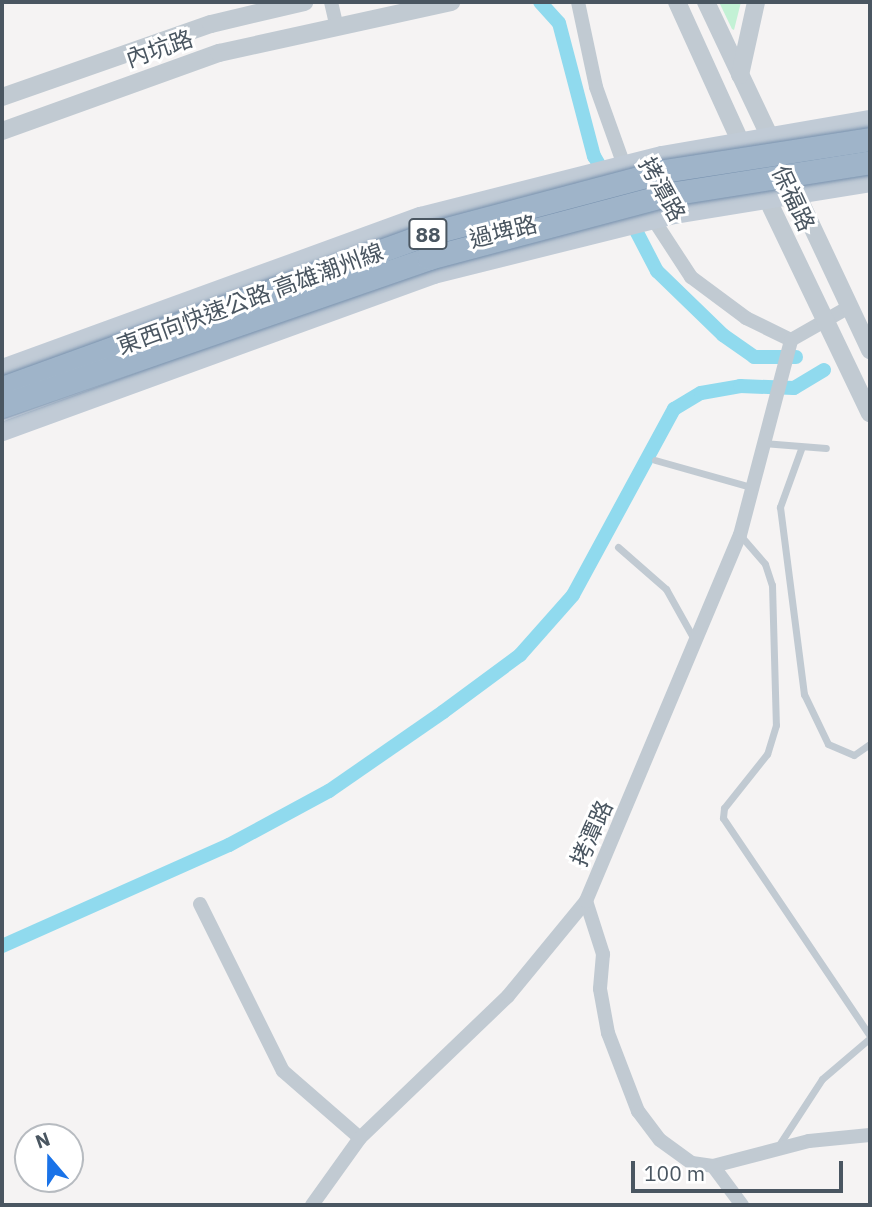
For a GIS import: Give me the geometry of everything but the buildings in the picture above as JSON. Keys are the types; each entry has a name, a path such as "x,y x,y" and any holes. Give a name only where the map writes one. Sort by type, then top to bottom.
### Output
{"highway":[{"name":"東西向快速公路 高雄潮州線","path":"2,388 424,235 664,171 870,139"},
{"name":"東西向快速公路 高雄潮州線","path":"2,405 429,258 669,194 870,162"}],"main road":[{"name":"過埤路","path":"2,369 420,216 618,166 769,135 870,119"},
{"name":"過埤路","path":"2,431 433,274 648,220 870,182"}],"street":[{"name":"內坑路","path":"2,97 211,24 304,2"},
{"path":"331,2 336,23"},
{"name":"內坑路","path":"2,131 219,53 336,23 451,2"},
{"name":"拷潭路","path":"312,1205 360,1138 508,996 586,901 740,535 789,344 746,318 691,277 648,220 618,166 578,2"},
{"name":"保福路","path":"677,2 870,413"},
{"name":"保福路","path":"706,2 870,349"},
{"path":"740,75 756,2"},
{"path":"789,344 824,318 849,307"},
{"path":"586,901 603,954 600,989 608,1033 638,1111 678,1155 713,1166 777,1148 870,1135"},
{"path":"200,904 283,1071 360,1138"},
{"path":"713,1166 742,1205"}],"lane":[{"path":"763,442 801,449 826,448"},
{"path":"801,449 780,507 806,700 828,744 853,755 870,744"},
{"path":"655,460 751,487"},
{"path":"740,535 765,565 772,585 776,725 768,754 724,808 723,818 870,1037 822,1079 777,1148"},
{"path":"618,547 666,589 695,641"}],"green space":[{"path":"719,2 741,2 734,30 732,29"}],"waterway":[{"path":"540,2 559,23 594,156 606,177"},
{"path":"630,219 657,271 723,335 754,357 796,357"},
{"path":"2,946 229,845 329,791 443,712 520,655 573,595 674,409 701,393 740,386 794,388 824,370"}]}
